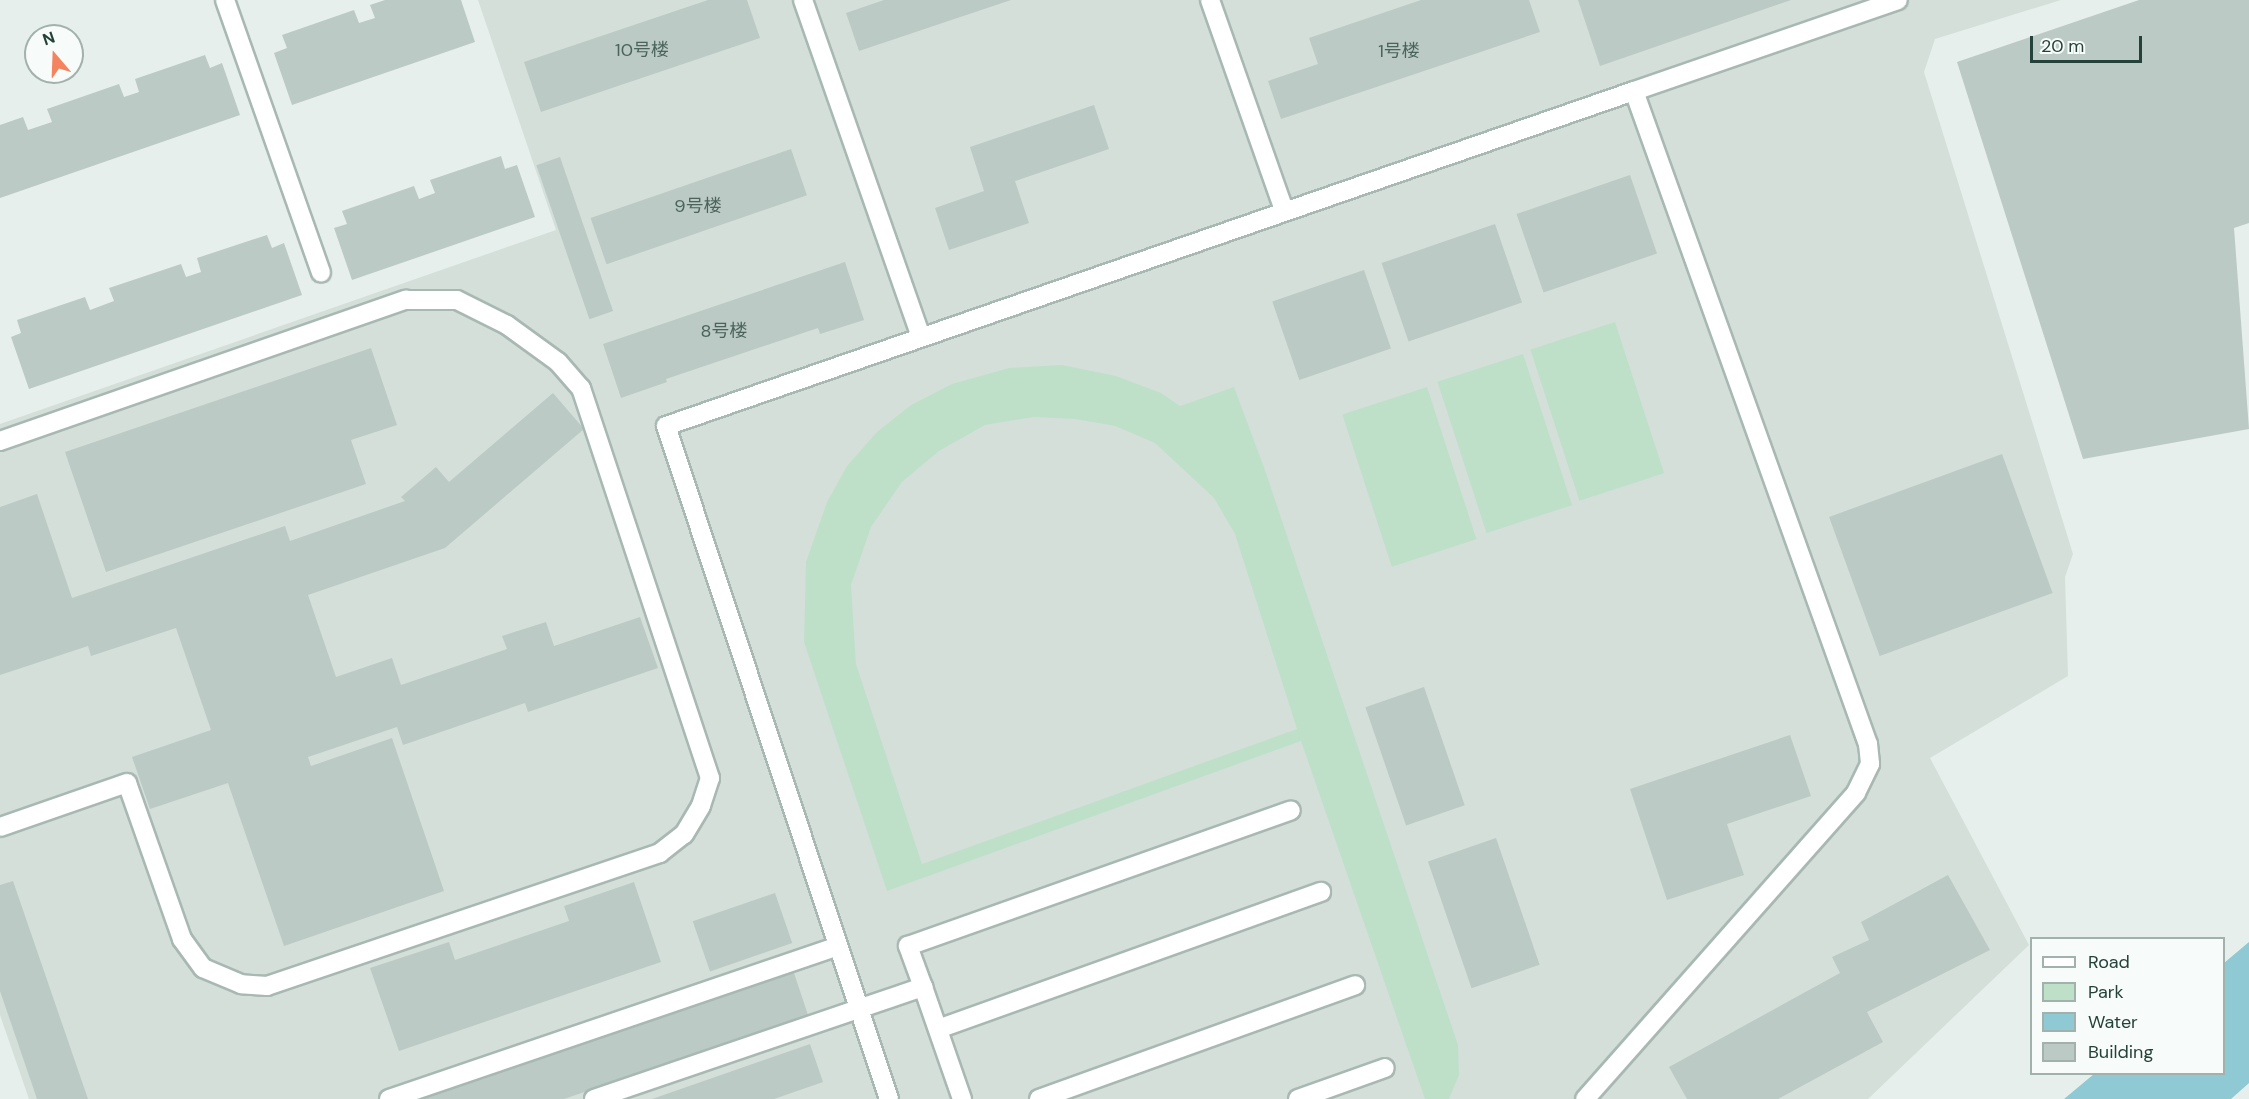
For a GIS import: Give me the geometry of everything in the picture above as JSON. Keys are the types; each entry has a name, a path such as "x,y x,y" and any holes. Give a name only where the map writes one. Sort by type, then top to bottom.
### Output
{"lane":[{"path":"225,0 321,273"},
{"path":"803,0 921,337"},
{"path":"1210,0 1284,210"},
{"path":"889,1099 666,426 1284,210 1898,0"},
{"path":"1585,1099 1856,793 1870,764 1864,733 1634,91"},
{"path":"0,441 406,300 457,300 507,325 533,343 558,362 581,388 710,778 701,806 684,834 660,853 267,986 233,982 203,968 182,939 127,783 0,827"},
{"path":"962,1099 908,946 1291,810"},
{"path":"938,1029 1320,892"},
{"path":"389,1099 838,946"},
{"path":"1039,1099 1355,985"},
{"path":"594,1099 923,987"},
{"path":"1298,1099 1385,1068"}],"shaded area":[{"path":"478,0 2061,0 1935,39 1924,72 2073,554 2065,577 2068,676 1930,758 2029,945 1868,1099 29,1099 0,1015 0,424 556,230"}],"green space":[{"path":"1615,322 1664,473 1579,501 1530,350"},
{"path":"1523,354 1572,505 1487,533 1437,382"},
{"path":"1062,365 1116,376 1161,393 1180,406 1234,387 1265,470 1458,1045 1459,1075 1449,1099 1425,1099 1301,741 887,891 804,642 806,562 827,502 847,466 877,432 911,405 952,384 1009,368","holes":["1034,417 1075,419 1115,426 1155,443 1214,498 1235,534 1297,729 922,864 856,664 851,585 871,527 902,482 939,451 985,425"]},
{"path":"1427,387 1476,539 1392,567 1342,415"}],"water":[{"path":"2249,942 2249,1083 2231,1099 2064,1099 2093,1075 2225,1075 2225,962"}],"building":[{"path":"385,0 461,0 475,42 292,105 274,53 287,48 282,35 354,10 359,23 375,18 370,5"},
{"path":"708,0 747,0 760,38 541,112 524,62"},
{"path":"884,0 1011,0 859,51 846,13"},
{"path":"1421,0 1529,0 1540,32 1281,119 1268,81 1318,64 1309,38"},
{"path":"1578,0 1791,0 1600,66"},
{"path":"2139,0 2249,0 2249,223 2234,228 2249,429 2083,459 1957,62"},
{"path":"205,55 210,68 222,63 240,115 0,198 0,125 23,117 28,130 52,122 47,109 119,84 124,97 139,92 135,79"},
{"path":"1094,105 1109,149 1015,181 1029,223 949,250 935,208 984,191 970,147"},
{"path":"791,149 807,195 607,264 591,218"},
{"path":"501,156 505,169 517,165 535,217 352,280 334,228 347,224 342,211 414,186 419,199 435,193 430,180"},
{"path":"560,157 613,311 589,319 536,165"},
{"path":"1630,175 1657,253 1544,293 1517,214"},
{"path":"1495,224 1522,302 1409,342 1382,263"},
{"path":"267,235 272,248 284,243 302,295 29,389 11,337 21,333 17,320 85,297 90,310 114,301 109,288 181,264 186,277 201,272 197,258"},
{"path":"845,262 864,320 820,334 818,328 666,379 667,382 621,398 603,344"},
{"path":"1364,270 1391,348 1299,380 1272,302"},
{"path":"371,348 397,425 351,440 366,484 106,572 65,452"},
{"path":"553,393 584,429 445,548 308,595 336,677 392,658 401,685 507,649 502,636 546,622 554,646 640,617 658,668 528,712 525,703 403,745 397,727 308,757 311,766 392,738 444,891 284,946 228,783 150,809 132,757 211,730 176,628 91,656 88,646 0,675 0,507 37,494 72,598 285,526 290,541 405,501 401,497 436,467 449,482"},
{"path":"2002,454 2053,593 1880,656 1829,517"},
{"path":"1424,687 1465,805 1406,825 1365,707"},
{"path":"1790,735 1811,796 1727,824 1744,875 1667,900 1630,789"},
{"path":"1496,838 1540,965 1472,988 1428,861"},
{"path":"1948,875 1990,950 1867,1012 1883,1042 1778,1099 1687,1099 1669,1067 1840,973 1832,957 1869,940 1861,922"},
{"path":"13,881 88,1099 37,1099 0,991 0,885"},
{"path":"634,882 661,962 399,1051 370,968 449,942 455,960 569,921 564,906"},
{"path":"775,893 792,943 710,971 693,921"},
{"path":"792,967 808,1015 564,1099 409,1099"},
{"path":"810,1044 823,1082 774,1099 652,1099"}]}
